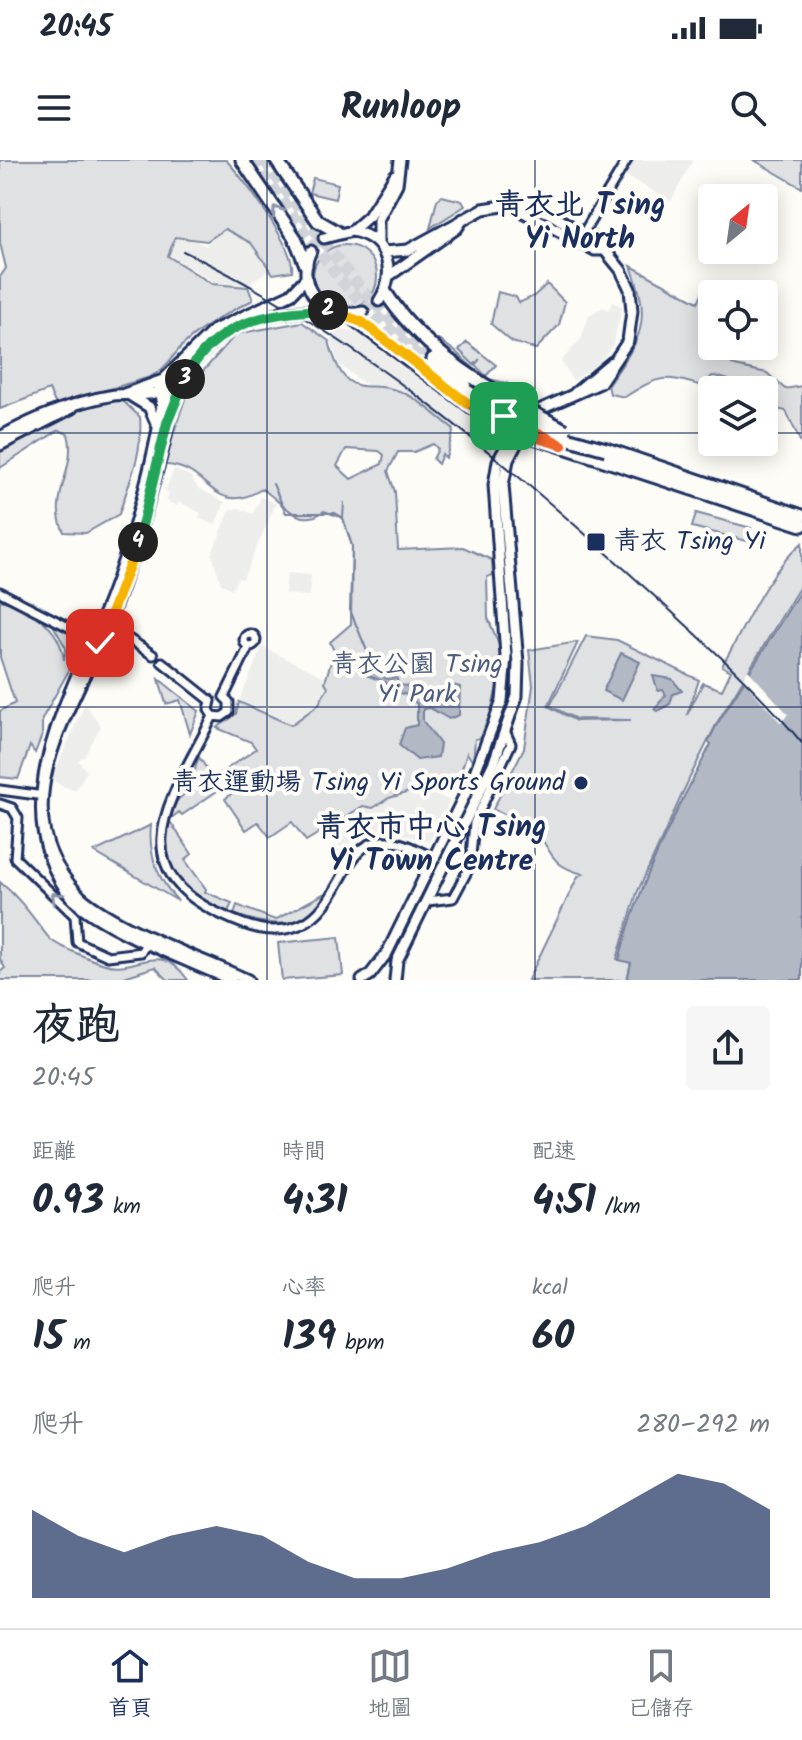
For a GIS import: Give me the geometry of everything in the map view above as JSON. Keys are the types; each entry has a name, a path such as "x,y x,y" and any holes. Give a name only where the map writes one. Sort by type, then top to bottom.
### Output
{"main road":[{"path":"242,160 295,238 306,265"},
{"path":"276,160 318,221 337,232"},
{"path":"352,231 369,216 395,175 400,160"},
{"path":"390,275 381,248 378,220 397,184 395,175"},
{"path":"324,238 337,232 352,231 381,248 408,250 483,209 533,205 581,237 599,243 601,250 621,270 630,289 628,341 600,383 541,412"},
{"path":"463,219 457,228 390,275 382,297 425,341 493,392 606,449"},
{"path":"311,251 306,278 314,298 329,310"},
{"path":"163,426 162,385 221,325 291,294 306,278"},
{"path":"0,437 62,407 162,385 190,368 219,338 256,318 284,310 329,310 347,314 363,312"},
{"path":"347,314 485,415 517,432 802,525"},
{"path":"562,445 504,416 430,362 520,417 570,439 802,516"},
{"path":"29,805 46,752 104,623 127,555 163,426 190,368"},
{"path":"124,394 146,404 163,426"},
{"path":"0,445 74,406"},
{"path":"362,980 382,960 478,765 502,701 509,616 505,469 515,438 496,466 496,514 509,616 519,677 506,733 446,865 397,961 395,980"},
{"path":"496,514 504,501"},
{"path":"38,749 97,641"},
{"path":"478,765 495,737 502,731 506,733"},
{"path":"30,781 49,855 79,895 114,917 248,980"},
{"path":"31,823 42,858 64,890 90,913 231,980"}],"street":[{"path":"581,237 627,160"},
{"path":"0,592 97,641"},
{"path":"104,623 153,655"},
{"path":"211,701 224,697 249,646"},
{"path":"162,662 211,701"},
{"path":"211,701 209,710 213,716 222,717 229,712 229,702 224,697"},
{"path":"213,716 168,804 160,834 169,872 180,889 195,902 245,926 282,930 318,914 335,894 359,852 375,841 398,843 446,865"},
{"path":"428,901 448,901 456,895 470,866 474,823 511,744 506,733"},
{"path":"0,790 33,794"},
{"path":"0,804 12,808 18,818 15,858 75,916 77,942 113,957 141,952 148,941"}],"shaded area":[{"path":"633,160 693,160 671,201 624,175"},
{"path":"224,225 248,241 269,270 246,285 215,283 167,253 180,232 206,246"},
{"path":"613,302 622,307 613,345 599,363 573,381 561,361 581,339 589,315 603,307 608,310"},
{"path":"340,328 363,334 378,349 466,414 501,435 490,454 406,392 369,387 338,364 331,340"},
{"path":"174,469 190,476 198,488 225,502 215,525 199,518 201,513 179,502 177,506 166,501 169,493 165,491"},
{"path":"261,497 276,503 243,579 238,578 232,589 221,584 212,554 230,510 239,508 253,514"},
{"path":"287,573 311,575 309,596 285,594"},
{"path":"802,588 802,980 627,980 631,963 619,960 659,850 711,744 708,742 716,726"},
{"path":"262,647 329,679 317,704 292,724 239,701"},
{"path":"621,653 640,662 622,700 603,691"},
{"path":"362,665 387,679 397,678 398,685 408,686 425,702 441,700 449,684 460,687 459,715 449,719 430,708 423,709 423,721 440,744 438,757 417,760 399,745 405,728 417,725 417,704 407,695 392,691 385,682 361,673"},
{"path":"653,676 672,679 682,691 673,694 670,704 657,711 654,709 666,695 663,690 658,691"},
{"path":"85,704 101,726 84,757 78,760 87,771 75,791 55,782 52,777"},
{"path":"423,788 450,801 429,842 380,828 362,837 348,852 342,849 328,830 360,808"}],"green space":[{"path":"0,160 226,160 277,231 286,247 292,271 273,274 251,243 225,229 207,241 175,237 168,256 212,284 248,287 253,300 198,332 150,377 56,405 49,390 0,409 0,277 6,268 0,243"},
{"path":"754,160 802,160 802,188"},
{"path":"313,178 338,184 335,199 309,193"},
{"path":"442,196 462,201 465,206 430,228 437,200"},
{"path":"345,245 363,251 371,259 377,277 371,295 363,303 345,309 327,303 319,295 313,277 319,259 327,251"},
{"path":"631,266 698,302 698,360 726,360 735,366 770,376 698,376 698,385 662,379 646,384 625,397 610,394 608,385 640,330 642,317 638,286"},
{"path":"547,284 565,302 559,325 536,349 512,342 491,324 498,292 516,297 519,303 534,296"},
{"name":"青衣公園 Tsing Yi Park","path":"302,322 329,341 336,362 351,383 394,389 408,395 454,429 446,458 442,454 438,464 433,459 438,449 433,444 414,452 398,452 388,471 395,492 398,550 463,547 492,560 493,575 487,577 488,618 504,657 490,716 493,723 487,737 475,739 473,762 467,753 459,777 453,776 446,792 433,785 430,791 423,788 389,798 373,808 363,806 306,841 292,822 270,837 258,822 246,830 225,799 232,793 219,774 256,749 251,742 217,728 236,714 239,702 291,725 318,705 328,687 325,682 334,651 330,642 351,624 352,546 343,518 324,511 315,516 299,516 262,489 245,497 221,495 191,473 179,467 163,465 189,387 236,334","holes":["346,449 379,451 384,455 382,464 351,479 337,466"]},
{"path":"433,339 438,339 456,352 484,378"},
{"path":"467,342 496,365 486,376 475,365 480,359 474,365 459,350"},
{"path":"484,378 506,383 533,398 530,403"},
{"path":"778,383 785,389 802,386 802,445 786,411 778,409"},
{"path":"113,398 124,402 140,417 138,455 119,514 86,533 64,532 59,507 69,458 68,434 59,430 0,468 0,448 47,422"},
{"path":"696,513 751,528 747,541 692,527"},
{"path":"802,543 802,583 718,721 637,893 617,959 631,962 627,980 528,980 578,876 583,874 559,863 529,826 493,809 524,748 533,686 529,650 578,642 548,706 576,721 631,720 576,719 550,706 586,636 617,640 699,680 687,715 703,683 722,690 731,671 722,666 748,618 777,570"},
{"path":"0,600 23,608 42,620 57,638 64,660 66,648 50,620 78,635 84,643 42,719 42,735 35,753 30,746 18,779 0,777 0,711 15,703 0,657"},
{"path":"159,679 199,711 190,734 180,700 166,704"},
{"path":"199,757 220,789 182,815 179,812 169,820 192,854 185,860 206,889 205,892 232,903 228,912 212,905 184,884 174,870 165,840 167,823 176,802 190,787"},
{"path":"151,825 151,846 156,866 164,884 178,901 94,852"},
{"path":"0,882 58,945 92,960 117,966 157,959 167,961 188,980 168,980 155,967 115,980 0,980 0,972 5,968 0,959"},
{"path":"327,892 321,905 301,921 259,922 234,914 237,905 275,920"},
{"path":"339,937 343,975 282,980 278,943"}],"pier":[{"path":"748,670 788,714 781,723 742,679"}],"waterway":[{"path":"273,484 286,513 335,513 342,517"},
{"path":"344,503 343,518 352,546 350,610 367,651 369,669"}],"tunnel":[{"path":"253,160 340,280 428,366"},
{"path":"264,160 363,290 433,359"},
{"path":"363,312 379,301"}],"railway":[{"path":"183,251 304,318 472,438 696,634 802,743"}],"place":[{"name":"青衣 Tsing Yi","path":"596,542"},
{"name":"青衣運動場 Tsing Yi Sports Ground","path":"581,783"}],"district":[{"name":"青衣北 Tsing Yi North","path":"580,223"},
{"name":"青衣市中心 Tsing Yi Town Centre","path":"431,845"}],"route":[{"path":"100,643 134,558 167,423 180,390 200,355 233,328 284,310 329,310 347,314 362,322 437,383 485,415 517,432 562,445 504,416"}]}
